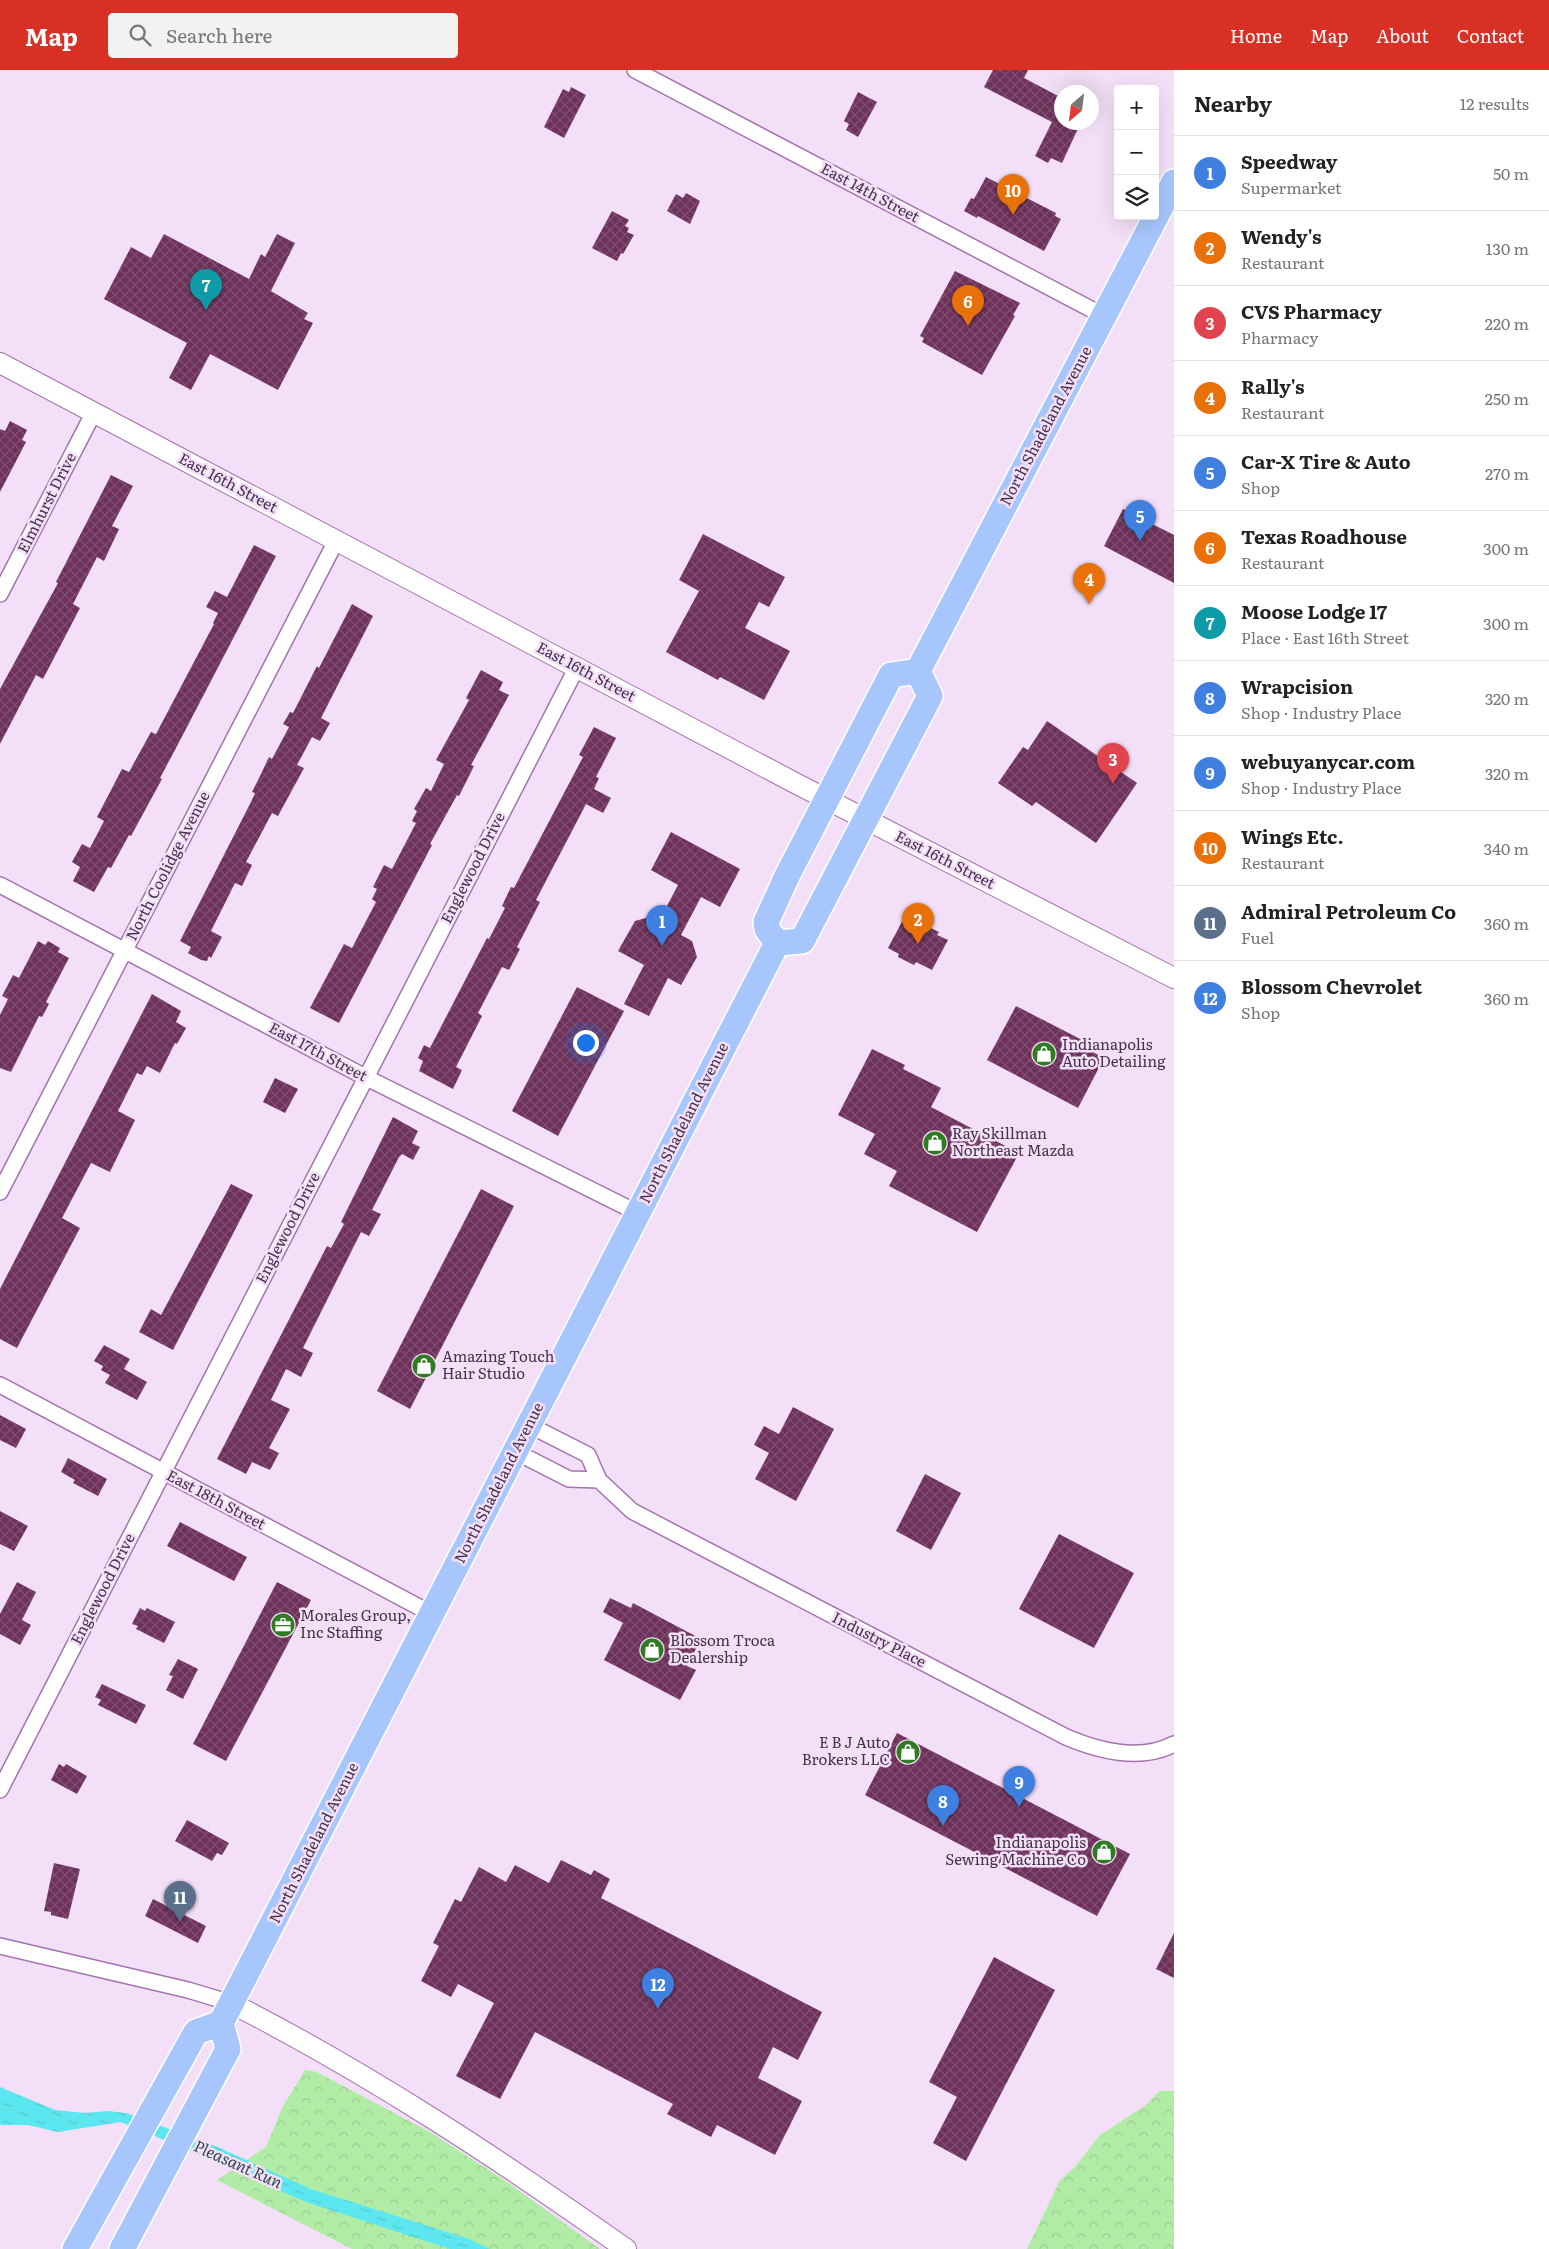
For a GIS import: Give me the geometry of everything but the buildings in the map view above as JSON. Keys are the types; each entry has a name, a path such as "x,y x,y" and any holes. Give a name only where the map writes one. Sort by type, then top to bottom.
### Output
{"main road":[{"name":"North Shadeland Avenue","path":"918,670 1174,182"},
{"path":"918,670 930,696 802,941 777,943 767,929 766,922 787,876 891,675 918,670"},
{"name":"North Shadeland Avenue","path":"226,2013 777,943"},
{"path":"75,2249 126,2161 196,2032 226,2013 228,2049 122,2249"}],"street":[{"name":"East 14th Street","path":"635,70 1104,316"},
{"name":"East 16th Street","path":"0,363 827,799 1174,978"},
{"name":"Elmhurst Drive","path":"0,594 94,412"},
{"name":"North Coolidge Avenue","path":"0,1192 336,541"},
{"name":"Englewood Drive","path":"0,1790 577,667"},
{"name":"East 17th Street","path":"0,885 365,1077 638,1213"},
{"name":"East 18th Street","path":"0,1385 432,1614"},
{"name":"Industry Place","path":"529,1424 588,1455 599,1480 632,1511 1066,1737 1089,1747 1109,1752 1135,1754 1163,1750 1174,1744"},
{"path":"516,1452 569,1479 599,1480"},
{"path":"0,1946 188,1990 226,2013 313,2046 416,2108 516,2172 626,2249"}],"green space":[{"path":"305,2070 317,2072 430,2132 507,2182 600,2249 352,2249 217,2180 266,2147 282,2108"},
{"path":"1159,2091 1174,2091 1174,2249 1027,2249 1060,2180 1074,2168 1100,2135 1146,2105"}],"water":[{"name":"Pleasant Run","path":"0,2087 55,2110 85,2113 108,2111 126,2113 215,2146 311,2189 469,2239 490,2249 450,2249 306,2202 121,2122 58,2132 28,2125 0,2125"}],"place":[{"name":"Wings Etc.","path":"1013,215"},
{"name":"Moose Lodge 17","path":"206,310"},
{"name":"Texas Roadhouse","path":"968,326"},
{"name":"Car-X Tire & Auto","path":"1140,541"},
{"name":"Rally's","path":"1089,604"},
{"name":"CVS Pharmacy","path":"1113,784"},
{"name":"Wendy's","path":"918,944"},
{"name":"Speedway","path":"662,946"},
{"name":"Indianapolis Auto Detailing","path":"1044,1054"},
{"name":"Ray Skillman Northeast Mazda","path":"935,1143"},
{"name":"Amazing Touch Hair Studio","path":"424,1366"},
{"name":"Morales Group, Inc Staffing","path":"283,1625"},
{"name":"Blossom Troca Dealership","path":"652,1650"},
{"name":"E B J Auto Brokers LLC","path":"908,1752"},
{"name":"webuyanycar.com","path":"1019,1807"},
{"name":"Wrapcision","path":"943,1826"},
{"name":"Indianapolis Sewing Machine Co","path":"1104,1852"},
{"name":"Admiral Petroleum Co","path":"180,1922"},
{"name":"Blossom Chevrolet","path":"658,2009"}]}
